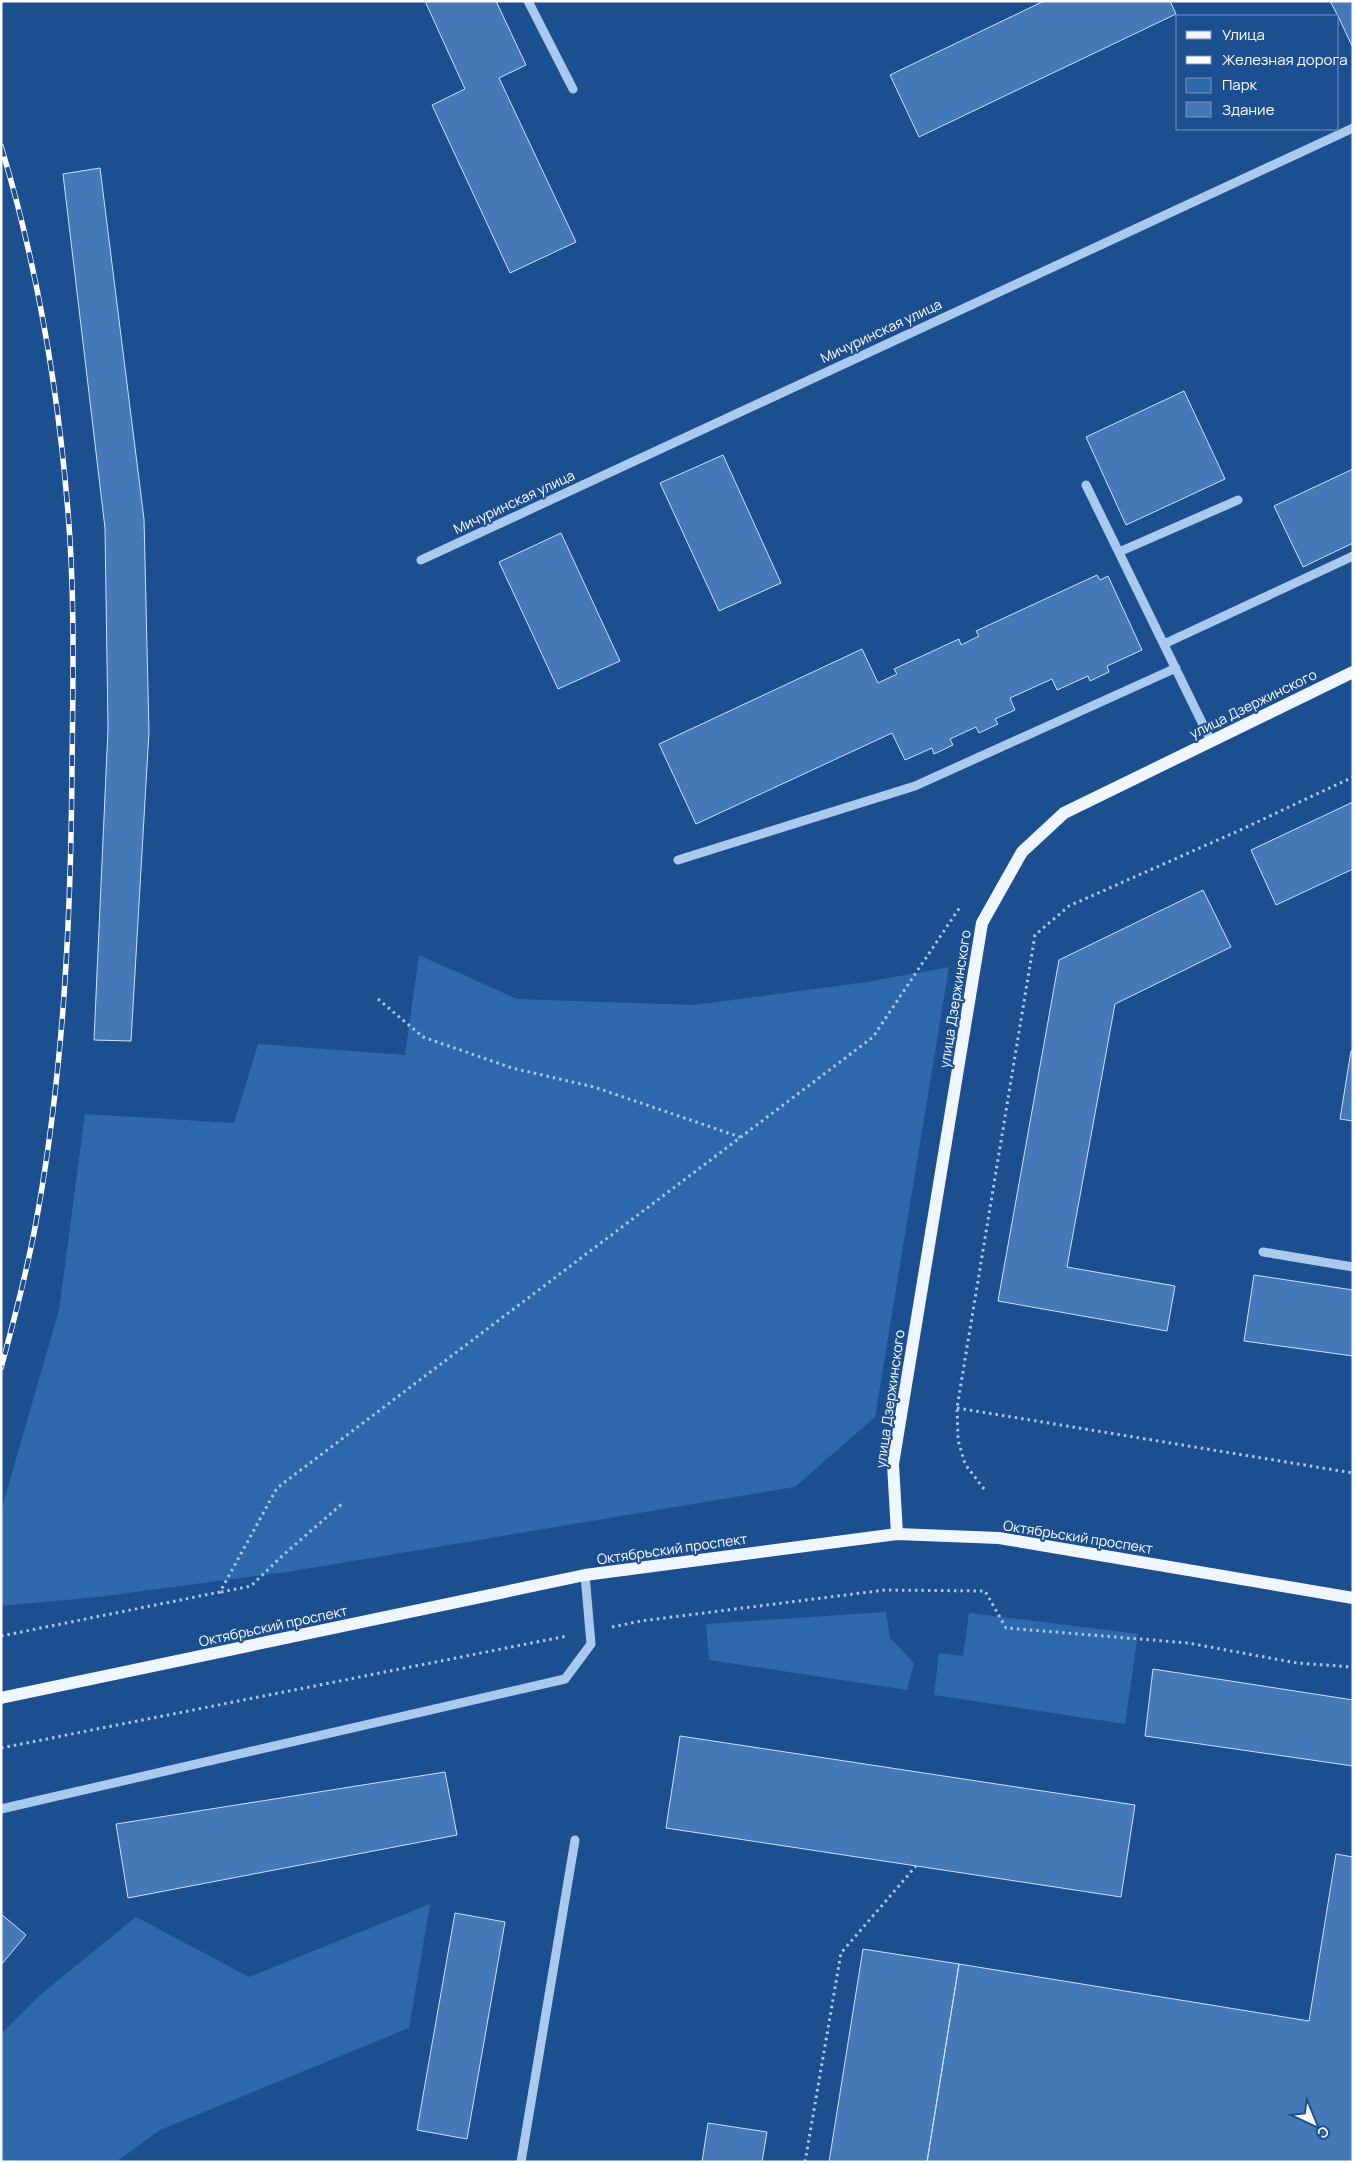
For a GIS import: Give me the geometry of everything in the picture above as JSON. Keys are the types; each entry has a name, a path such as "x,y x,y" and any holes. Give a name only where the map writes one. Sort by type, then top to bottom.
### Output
{"main road":[{"name":"улица Дзержинского","path":"897,1534 893,1464 982,923 1022,852 1064,813 1353,672"},
{"name":"Октябрьский проспект","path":"1,1698 585,1575 897,1534 999,1538 1353,1598"}],"street":[{"path":"528,1 573,89"},
{"name":"Мичуринская улица","path":"421,560 1353,128"},
{"path":"1086,485 1211,741"},
{"path":"1119,552 1238,500"},
{"path":"1164,644 1353,556"},
{"path":"678,860 916,786 1176,668"},
{"path":"1263,1252 1353,1267"},
{"path":"1,1809 564,1679 591,1644 585,1575"},
{"path":"521,2162 575,1840"}],"path":[{"path":"984,1488 965,1464 958,1440 957,1408 1035,936 1069,906 1238,831 1353,777"},
{"path":"220,1592 277,1488 873,1037 962,904"},
{"path":"378,999 423,1037 512,1068 594,1087 741,1137"},
{"path":"957,1408 1353,1473"},
{"path":"1,1636 250,1586 343,1503"},
{"path":"1,1748 133,1720 641,1621 885,1590 985,1591 1006,1628 1188,1643 1297,1663 1353,1667"},
{"path":"806,2162 841,1953 916,1866"}],"green space":[{"path":"419,955 517,999 694,1005 867,982 949,967 875,1417 795,1487 287,1572 98,1597 1,1606 1,1511 59,1310 85,1114 234,1123 258,1044 405,1055"},
{"path":"886,1612 890,1638 914,1663 907,1690 709,1660 706,1624"},
{"path":"969,1613 1138,1634 1125,1724 934,1695 939,1653 963,1656"},
{"path":"430,1904 409,2028 160,2130 116,2162 1,2162 1,2034 40,1995 136,1917 249,1977"}],"building":[{"path":"425,1 496,1 526,65 499,78 576,242 510,273 432,105 465,89"},
{"path":"1044,1 1170,1 1176,14 919,137 890,75"},
{"path":"1330,1 1353,1 1353,48 1339,15"},
{"path":"100,168 144,519 149,732 131,1041 94,1040 108,729 105,528 63,174"},
{"path":"1184,391 1225,479 1126,525 1086,437"},
{"path":"723,455 781,583 719,611 660,483"},
{"path":"1353,469 1353,543 1303,567 1274,506"},
{"path":"561,533 620,661 558,689 499,562"},
{"path":"1097,575 1100,580 1108,576 1142,650 1107,666 1109,672 1090,681 1088,676 1057,690 1052,679 1010,698 1015,710 995,719 998,724 979,733 976,727 950,739 953,745 934,754 932,748 905,760 892,733 696,824 659,744 862,649 878,683 897,674 894,669 959,639 961,645 979,636 976,631"},
{"path":"1353,802 1353,869 1276,905 1251,850"},
{"path":"1203,890 1231,947 1115,1004 1067,1267 1175,1286 1167,1331 998,1301 1059,960"},
{"path":"1351,1051 1353,1051 1353,1121 1340,1119"},
{"path":"1254,1275 1353,1290 1353,1356 1244,1341"},
{"path":"1153,1669 1353,1700 1353,1766 1145,1736"},
{"path":"680,1736 1135,1805 1121,1897 666,1828"},
{"path":"445,1772 457,1835 128,1898 116,1824"},
{"path":"1336,1854 1353,1857 1353,2162 927,2162 959,1964 1309,2021"},
{"path":"455,1913 505,1922 467,2139 417,2130"},
{"path":"1,1914 26,1935 1,1965"},
{"path":"863,1949 959,1964 927,2162 829,2162"},
{"path":"708,2123 767,2132 762,2162 702,2162"}],"railway":[{"path":"1,146 25,236 52,373 64,466 73,607 70,878 60,1045 47,1156 34,1231 1,1368"}]}
